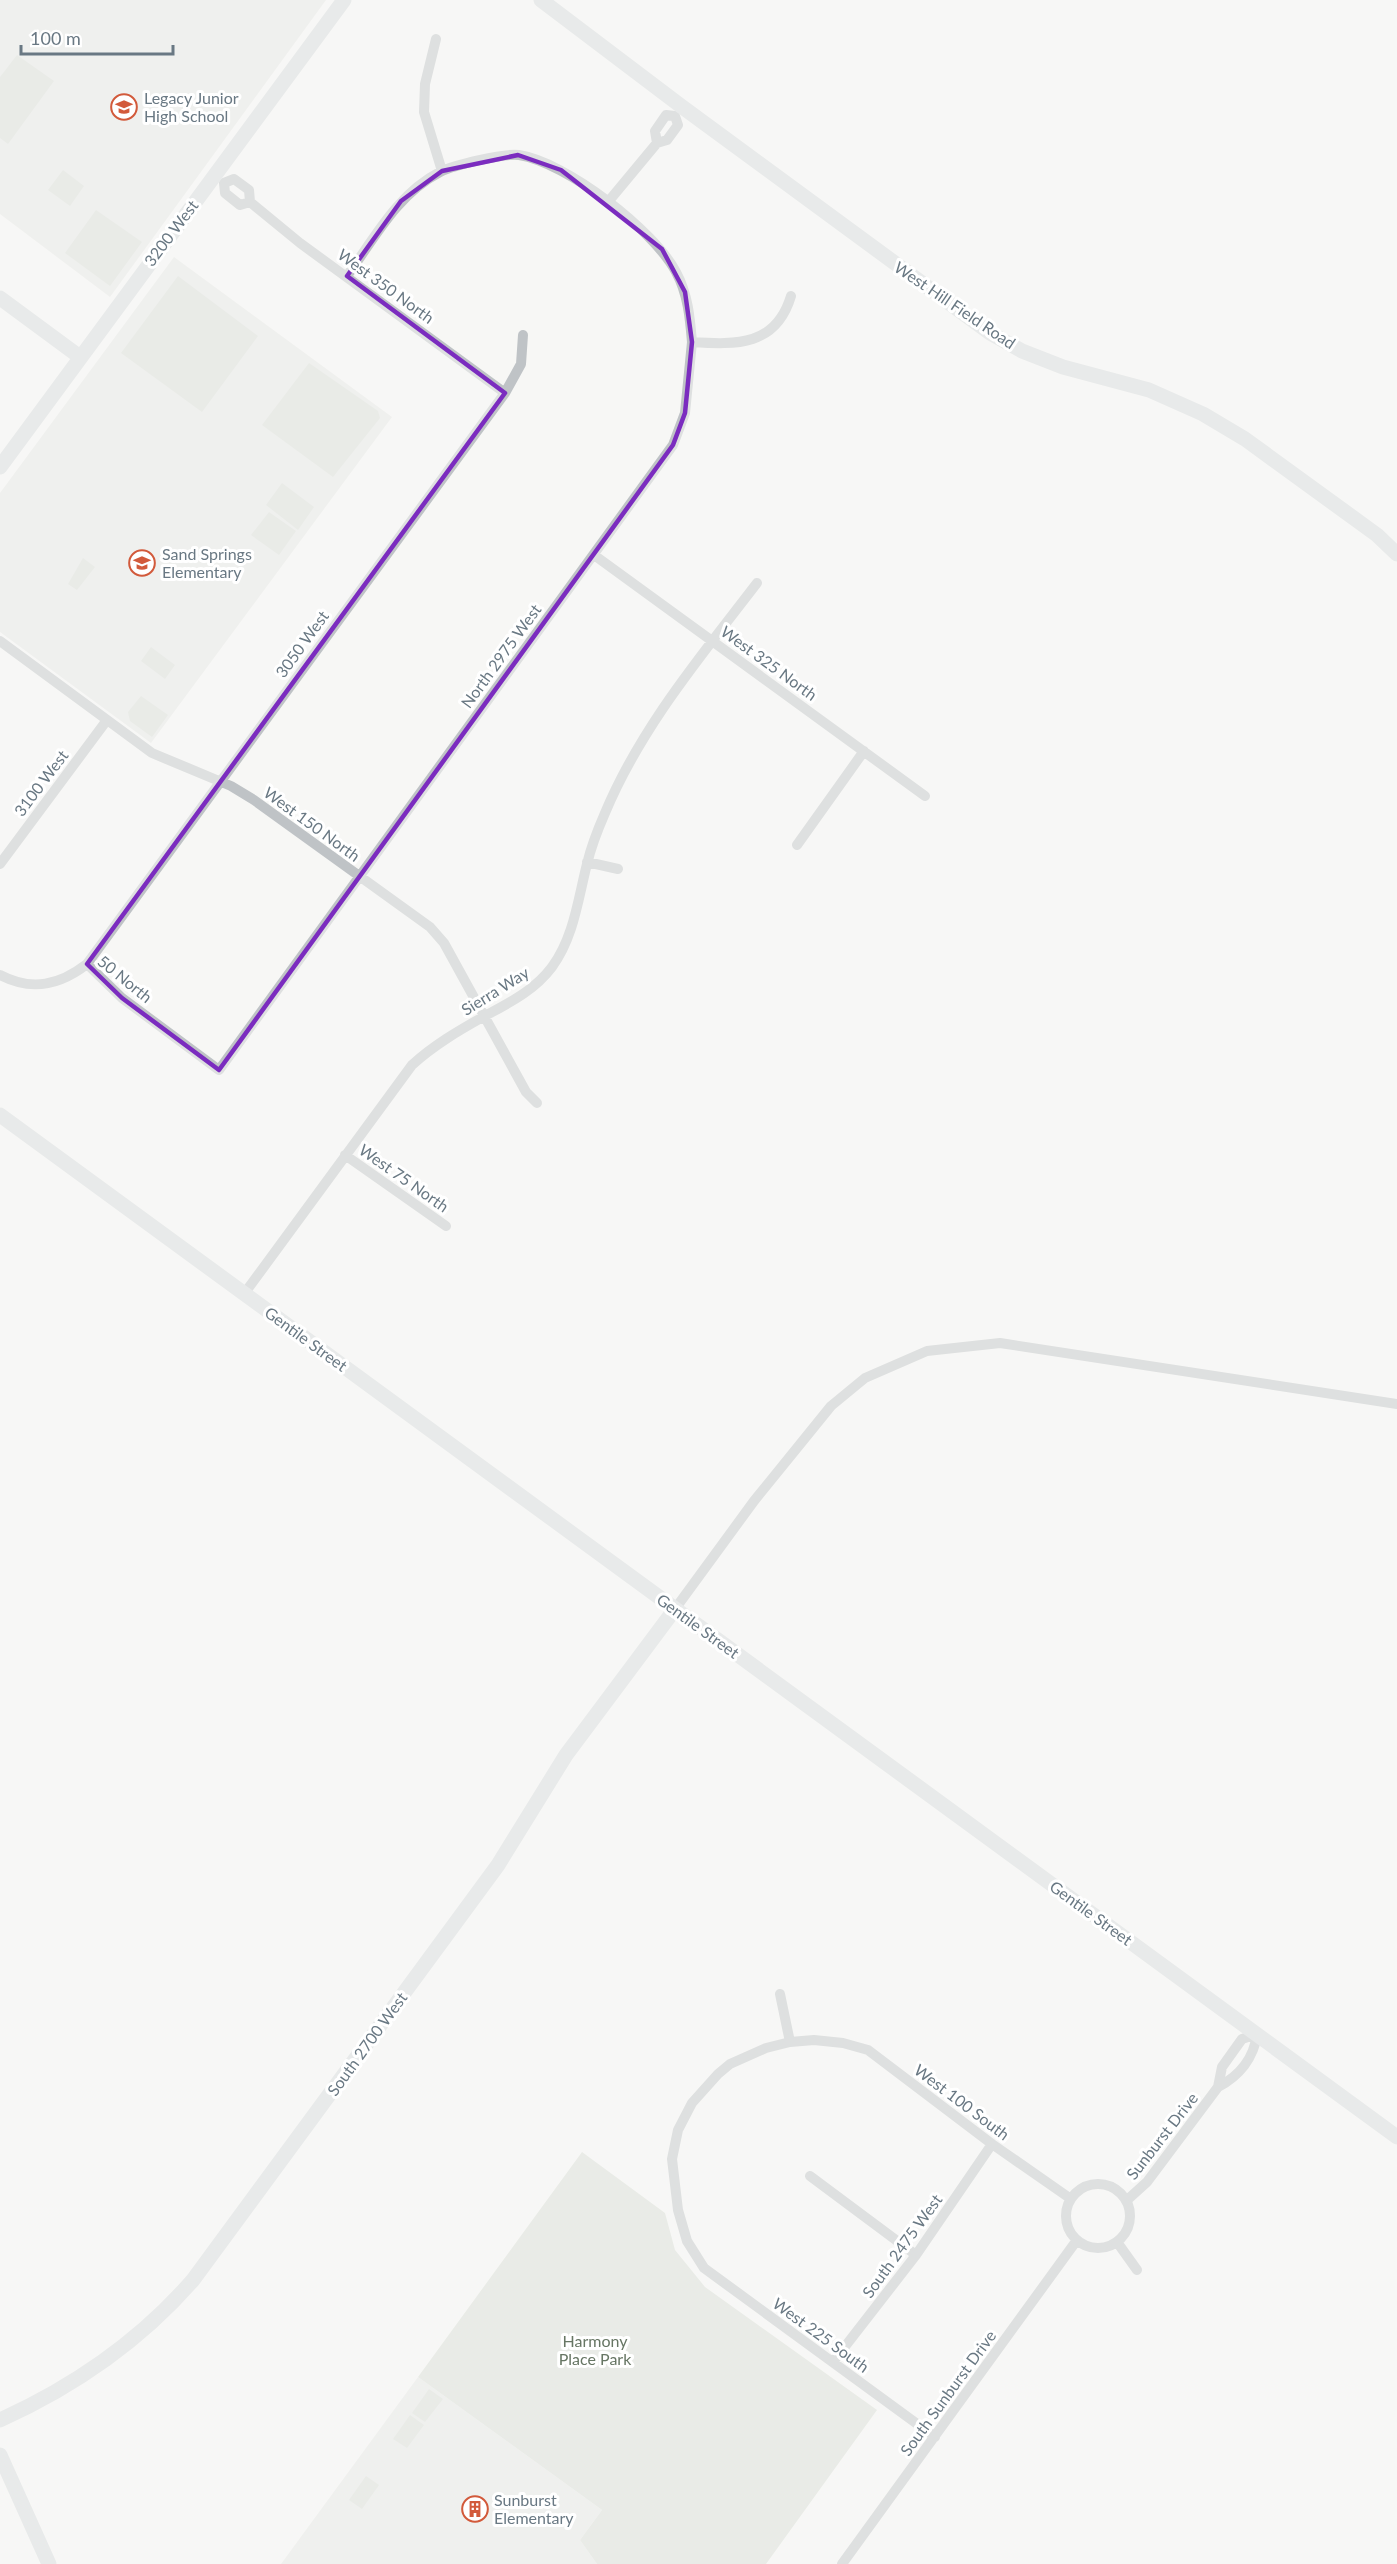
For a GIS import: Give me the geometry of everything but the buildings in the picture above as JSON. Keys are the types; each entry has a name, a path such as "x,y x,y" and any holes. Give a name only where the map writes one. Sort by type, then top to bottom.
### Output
{"main road":[{"name":"3200 West","path":"0,467 80,357 219,180 344,0"},
{"name":"West Hill Field Road","path":"542,0 678,111 990,333 1022,351 1063,367 1149,390 1203,414 1245,439 1377,535 1397,554"},
{"path":"0,298 80,357"},
{"name":"Gentile Street","path":"0,1115 1397,2137"},
{"name":"South 2700 West","path":"0,2420 58,2391 113,2356 169,2308 194,2280 498,1865 567,1755 675,1609"},
{"path":"0,2455 50,2564"}],"street":[{"path":"347,276 401,201 418,186 442,171 424,112 425,84 436,39"},
{"path":"608,202 657,143 667,140 678,124 678,111"},
{"name":"North 2975 West","path":"219,1070 674,445 686,413 692,342 685,292 662,249 608,202 561,170 543,161 518,154 501,155 442,171"},
{"name":"West 350 North","path":"250,202 240,205 225,193 219,180 234,179 249,190 250,202 300,243 505,393"},
{"path":"692,342 735,343 759,338 775,327 786,313 791,296"},
{"name":"3050 West","path":"87,964 505,393 521,363 523,335"},
{"name":"West 325 North","path":"594,555 925,796"},
{"name":"Sierra Way","path":"244,1294 412,1065 441,1041 519,997 541,981 554,965 570,931 587,862 604,814 640,742 667,701 757,583"},
{"name":"West 150 North","path":"0,641 152,753 220,782 254,800 437,934 526,1092 537,1103"},
{"name":"3100 West","path":"0,864 107,720"},
{"path":"797,845 864,752"},
{"path":"587,862 618,869"},
{"name":"50 North","path":"0,975 16,983 42,985 70,977 87,964 122,998 219,1070"},
{"name":"West 75 North","path":"345,1155 446,1226"},
{"path":"675,1609 754,1501 831,1406 866,1378 927,1351 1000,1343 1397,1404"},
{"path":"780,1994 790,2043"},
{"name":"Sunburst Drive","path":"1126,2201 1147,2182 1218,2087 1235,2078 1255,2049 1257,2034 1240,2040 1222,2067 1218,2087"},
{"name":"West 100 South","path":"790,2043 830,2042 859,2046 868,2050 992,2144 1071,2199"},
{"name":"West 225 South","path":"790,2043 766,2048 730,2064 718,2073 692,2103 678,2130 672,2159 681,2226 695,2253 709,2272 935,2437"},
{"name":"South 2475 West","path":"833,2362 916,2255 992,2144"},
{"path":"810,2176 916,2255"},
{"path":"1089,2186 1110,2187 1126,2201 1130,2219 1124,2236 1107,2247 1096,2248 1077,2240 1067,2225 1066,2216 1071,2199 1089,2186"},
{"name":"South Sunburst Drive","path":"842,2564 1077,2240"},
{"path":"1117,2242 1137,2270"}],"highlighted area":[{"path":"518,155 561,170 662,249 685,292 692,342 685,413 673,445 219,1070 122,998 87,964 505,393 347,276 401,201 442,171"}],"shaded area":[{"name":"Legacy Junior High School","path":"0,0 326,0 110,297 0,214"},
{"name":"Sand Springs Elementary","path":"174,257 392,417 151,743 0,632 0,493"},
{"path":"418,2377 602,2510 580,2540 597,2564 281,2564"}],"green space":[{"path":"17,55 54,81 8,144 0,138 0,77"},
{"path":"63,170 84,186 70,206 48,190"},
{"path":"96,210 142,242 110,286 65,253"},
{"path":"178,276 258,336 202,412 121,353"},
{"path":"309,363 378,411 380,418 333,477 262,425"},
{"path":"282,483 314,507 298,530 266,505"},
{"path":"269,512 296,531 279,555 251,535"},
{"path":"83,558 95,567 77,590 68,584"},
{"path":"151,647 175,665 165,679 141,661"},
{"path":"141,696 168,715 152,737 130,721 128,712"},
{"name":"Harmony Place Park","path":"582,2152 665,2213 675,2250 705,2287 877,2410 766,2564 597,2564 580,2540 602,2510 418,2377"},
{"path":"429,2389 443,2399 425,2422 412,2413"},
{"path":"410,2415 424,2425 407,2448 393,2439"},
{"path":"366,2476 379,2485 362,2509 349,2500"}],"place":[{"name":"Legacy Junior High School","path":"124,107"},
{"name":"Sand Springs Elementary","path":"142,563"},
{"name":"Sunburst Elementary","path":"475,2509"}]}
